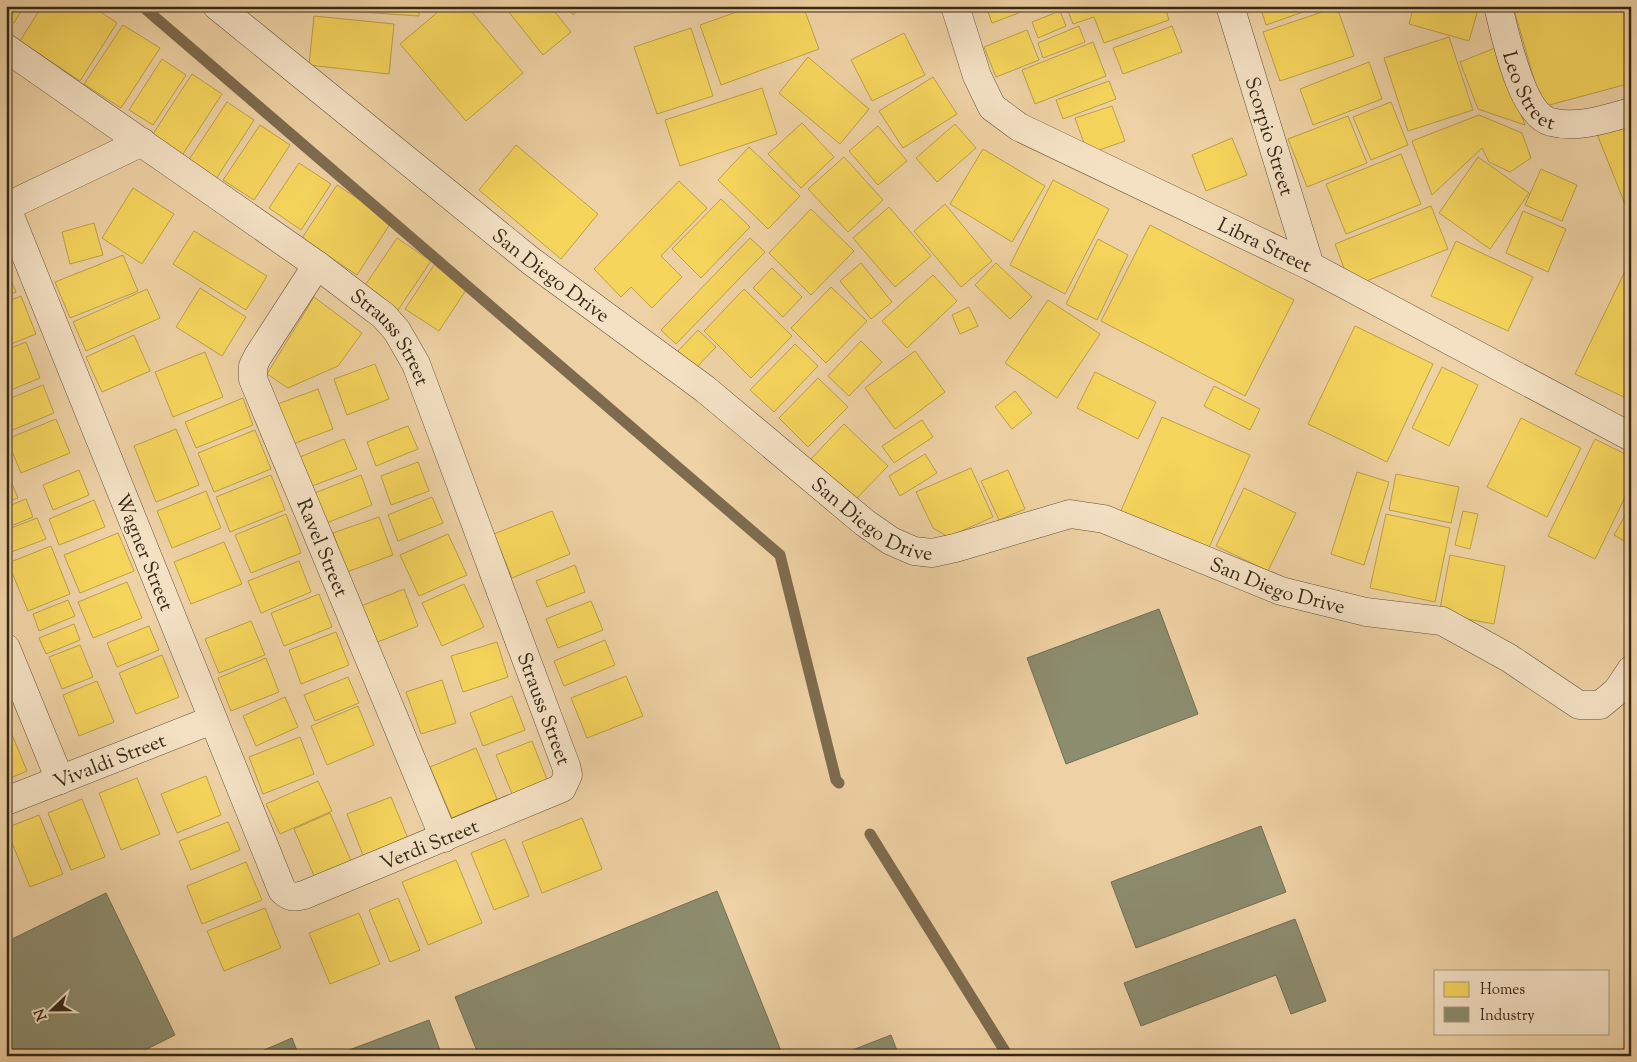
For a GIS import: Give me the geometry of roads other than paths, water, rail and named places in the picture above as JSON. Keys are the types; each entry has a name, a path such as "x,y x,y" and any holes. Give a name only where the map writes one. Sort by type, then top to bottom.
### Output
{"street":[{"name":"San Diego Drive","path":"217,6 531,261 705,390 865,523 890,541 914,551 932,553 1070,514 1104,519 1281,591 1366,612 1442,621 1509,658 1579,705 1600,705 1617,691 1631,670"},
{"name":"Libra Street","path":"955,6 977,76 992,106 1019,127 1310,266 1631,437"},
{"name":"Scorpio Street","path":"1230,6 1310,266"},
{"name":"Leo Street","path":"1498,6 1518,81 1534,108 1550,122 1584,124 1631,112"},
{"name":"Strauss Street","path":"6,48 317,265 384,316 402,339 416,364 566,766 566,782"},
{"path":"6,206 142,142"},
{"name":"Wagner Street","path":"6,206 276,880 288,896"},
{"name":"Ravel Street","path":"317,265 258,356 253,366 253,379 444,838"},
{"path":"6,648 60,780"},
{"name":"Vivaldi Street","path":"6,801 212,720"},
{"name":"Verdi Street","path":"288,896 304,895 554,793 566,782"}],"waterway":[{"path":"142,6 780,555 836,780 839,783"},
{"path":"870,834 1008,1056"}]}
